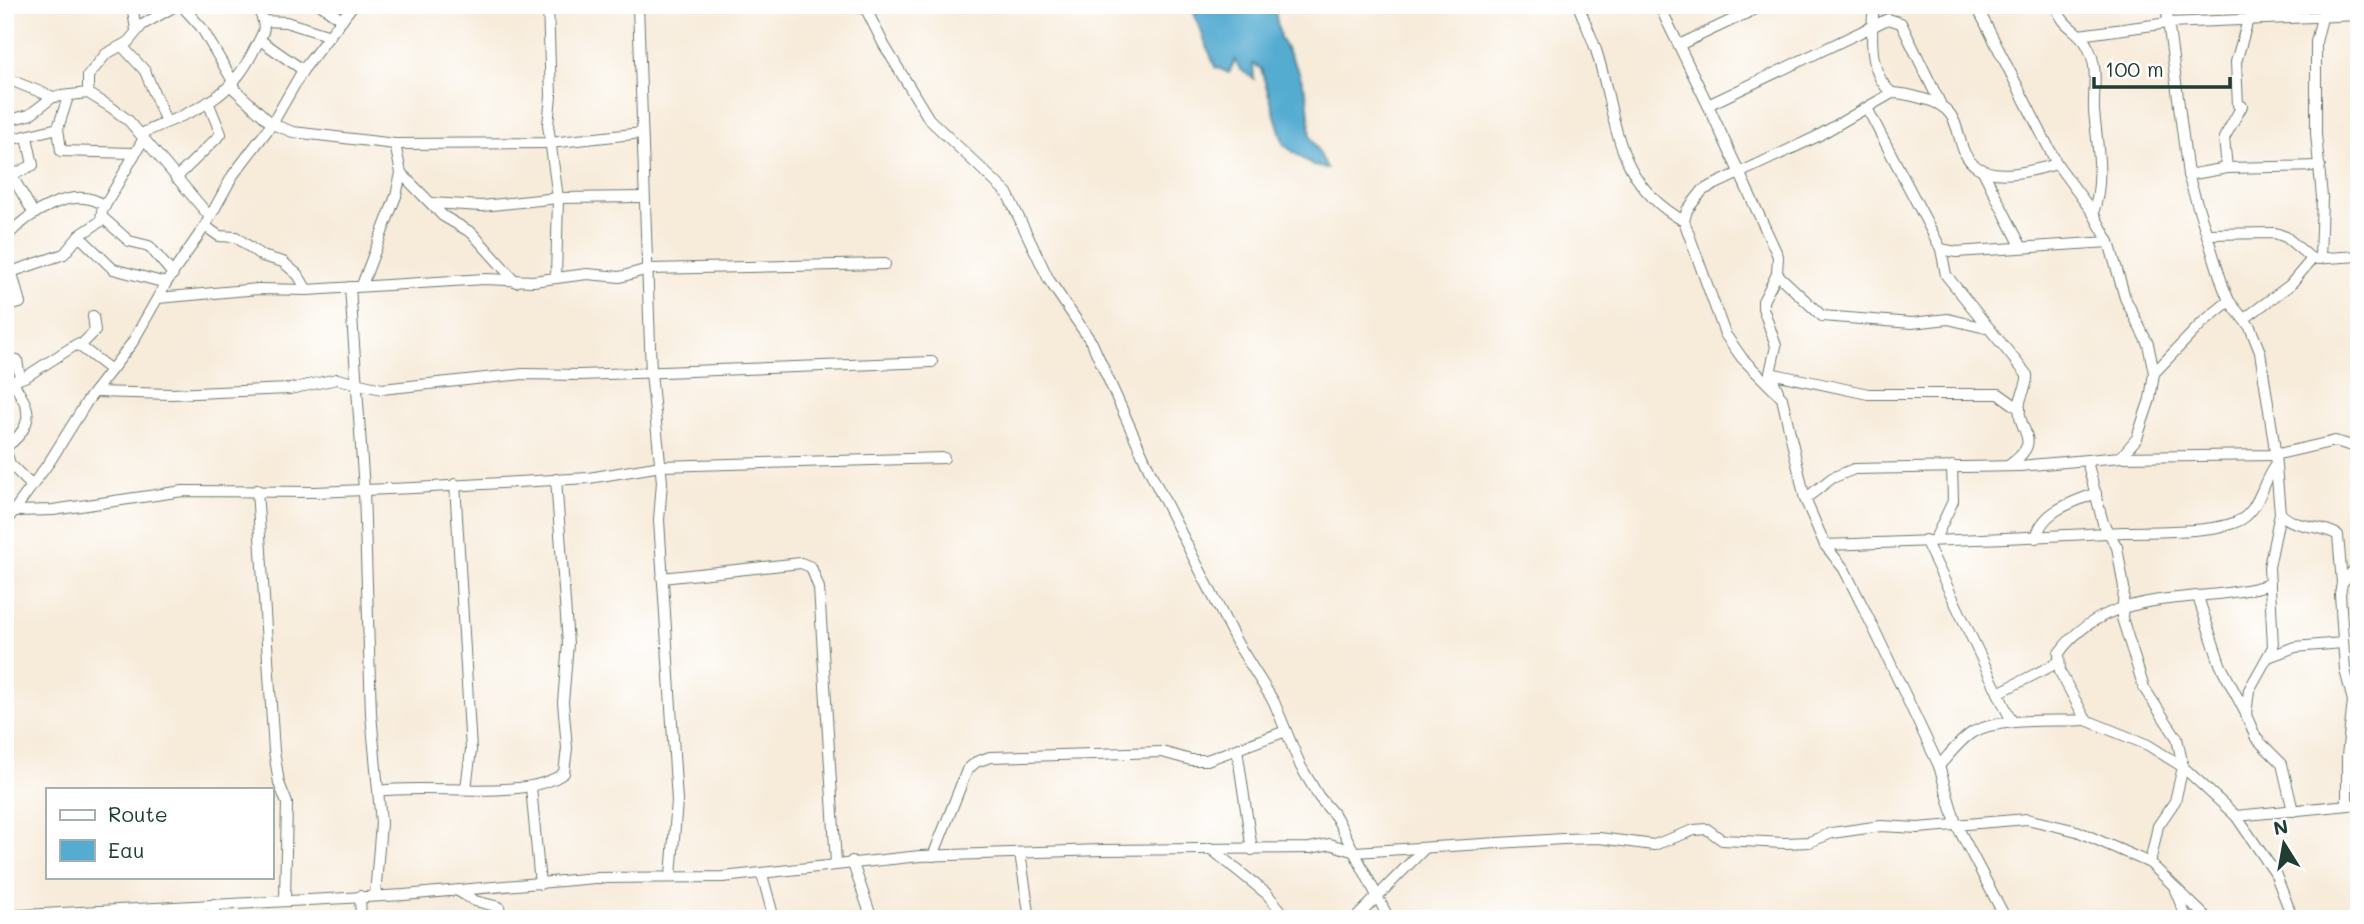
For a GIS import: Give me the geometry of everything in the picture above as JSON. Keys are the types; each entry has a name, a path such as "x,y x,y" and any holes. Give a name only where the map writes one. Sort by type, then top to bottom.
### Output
{"street":[{"path":"132,5 136,30"},
{"path":"88,93 91,72 106,54 122,46 136,30 179,5 201,27 232,85 272,124 293,132 395,144 551,142 642,133"},
{"path":"5,307 20,303 8,273 64,254 79,236 100,222 105,206 142,136 166,121 208,102 232,85 265,31 256,5"},
{"path":"321,5 342,20"},
{"path":"5,523 94,392 132,342 166,283 208,221 233,175 272,124 303,69 353,5"},
{"path":"548,5 551,142 558,198 556,278"},
{"path":"638,5 651,373 661,466 662,578 677,801 671,876"},
{"path":"856,5 867,11 890,56 929,118 1007,192 1049,280 1092,343 1210,592 1237,643 1274,702 1301,767 1336,817 1389,919"},
{"path":"1578,5 1597,51 1620,148 1653,201 1684,221"},
{"path":"1659,5 1741,171 1778,256 1777,274 1763,301 1776,346 1770,373 1782,398 1805,499 1825,545 1844,569 1939,766 1956,824 2006,919"},
{"path":"1679,45 1764,5"},
{"path":"1874,5 1872,26 1878,73 1892,93 1940,103 1948,108 1970,159 1982,169 2021,246"},
{"path":"1976,5 2057,164 2093,213 2109,242 2126,298 2148,344 2154,373 2150,399 2137,438 2121,457"},
{"path":"2056,5 2064,24 2080,35 2087,44 2097,75 2094,103 2100,185 2093,213"},
{"path":"2166,5 2188,175 2229,301 2254,335 2266,375 2280,513 2270,553 2274,638 2268,657 2249,690 2246,715"},
{"path":"2244,319 2290,285 2316,259 2323,218 2316,134 2316,42 2325,5"},
{"path":"2080,35 2168,23 2359,15"},
{"path":"1708,105 1888,19 1901,23 1940,103"},
{"path":"2227,168 2224,138 2240,106 2236,62 2248,20"},
{"path":"263,21 286,22 330,36"},
{"path":"260,40 303,69"},
{"path":"122,46 145,71 166,121"},
{"path":"5,78 53,97 88,93 129,121 219,236 236,237 262,256 283,262 298,275 307,290"},
{"path":"1782,398 1742,358 1725,334 1684,221 1687,210 1703,190 1868,110 1892,93"},
{"path":"5,121 29,115 53,97"},
{"path":"68,97 58,128 61,151 134,153"},
{"path":"176,178 221,134 208,102"},
{"path":"1868,110 1941,249 1946,275 2027,375 2020,410 2029,445 2026,452 2008,466"},
{"path":"5,141 58,128"},
{"path":"27,137 33,164 8,178 34,214"},
{"path":"362,285 396,196 401,173 395,144"},
{"path":"1982,169 2027,172 2057,164"},
{"path":"2188,175 2227,168 2320,166"},
{"path":"401,173 443,216 472,233 516,282"},
{"path":"432,203 482,206 558,198 644,197"},
{"path":"5,238 17,225 34,214 79,198 95,199 105,206"},
{"path":"102,217 129,242 149,246 173,274"},
{"path":"2207,234 2275,233 2286,237 2316,259 2359,257"},
{"path":"79,236 113,269 166,283"},
{"path":"1941,249 1956,252 2109,242"},
{"path":"158,298 258,289 307,290 362,285 414,285 485,278 516,282 587,274 620,276 648,269 885,264"},
{"path":"1777,274 1822,316 1912,323 1948,319 1991,329"},
{"path":"350,288 364,490 371,714 381,823 375,896"},
{"path":"2154,373 2202,323 2229,301"},
{"path":"80,346 95,331 93,316"},
{"path":"10,381 76,344 111,370"},
{"path":"5,358 17,360 10,381"},
{"path":"94,392 172,394 290,389 337,379 382,388 523,374 651,373 932,362"},
{"path":"1770,373 1868,394 1999,394 2020,410"},
{"path":"10,381 27,405 29,415 5,448 10,464 32,486"},
{"path":"1805,499 1832,478 1854,469 2008,466 2121,457 2274,455 2335,441 2359,448"},
{"path":"15,512 53,510 183,491 364,490 589,478 661,466 944,458"},
{"path":"2087,461 2103,523 2117,547 2125,597 2122,618 2144,688 2177,738 2183,767 2175,801 2158,826 2150,863"},
{"path":"1930,540 1953,501 1952,466"},
{"path":"1825,545 2036,538 2235,523 2253,508 2274,467"},
{"path":"378,791 413,787 531,787 551,782 565,773 568,748 563,702 568,644 556,479"},
{"path":"455,484 471,750 466,788"},
{"path":"257,490 274,751 287,803 285,899"},
{"path":"2036,538 2039,524 2053,512 2096,493"},
{"path":"2280,513 2293,523 2320,526 2338,535 2342,583 2342,643 2345,670 2356,701 2349,722 2347,804"},
{"path":"1930,540 2012,722"},
{"path":"662,578 801,563 811,567 818,588 836,863"},
{"path":"2342,583 2359,564"},
{"path":"2086,720 2057,663 2059,653 2067,642 2122,607 2140,601 2198,597 2249,590 2270,584"},
{"path":"2198,597 2220,664 2256,738 2282,764 2293,811"},
{"path":"2268,657 2295,648 2342,643"},
{"path":"1998,693 2057,663"},
{"path":"1939,766 1972,732 2003,721 2086,720 2148,745 2183,767 2236,816 2275,873 2294,919"},
{"path":"933,856 967,770 976,762 990,757 1162,752 1191,760 1207,761 1286,731"},
{"path":"1237,749 1252,850"},
{"path":"531,787 540,884"},
{"path":"2236,816 2359,804"},
{"path":"5,916 375,896 671,876 762,874 852,861 933,856 1210,848 1252,850 1310,848 1330,844 1355,852 1599,838 1654,845 1694,830 1707,829 1722,840 1785,843 1809,842 1832,833 1881,826 1919,828 2027,819 2077,831 2150,863 2208,919"},
{"path":"1210,848 1267,894 1288,919"},
{"path":"1356,919 1424,849"},
{"path":"1020,853 1030,919"},
{"path":"852,861 872,919"},
{"path":"762,874 774,919"},
{"path":"2171,883 2187,919"},
{"path":"458,891 475,901 499,907 502,919"},
{"path":"360,896 360,919"},
{"path":"214,904 214,919"}],"water":[{"path":"1206,5 1274,5 1280,38 1298,70 1307,95 1311,137 1327,168 1313,166 1284,145 1261,69 1253,64 1254,79 1240,69 1235,60 1229,73 1215,67 1194,13"}]}
